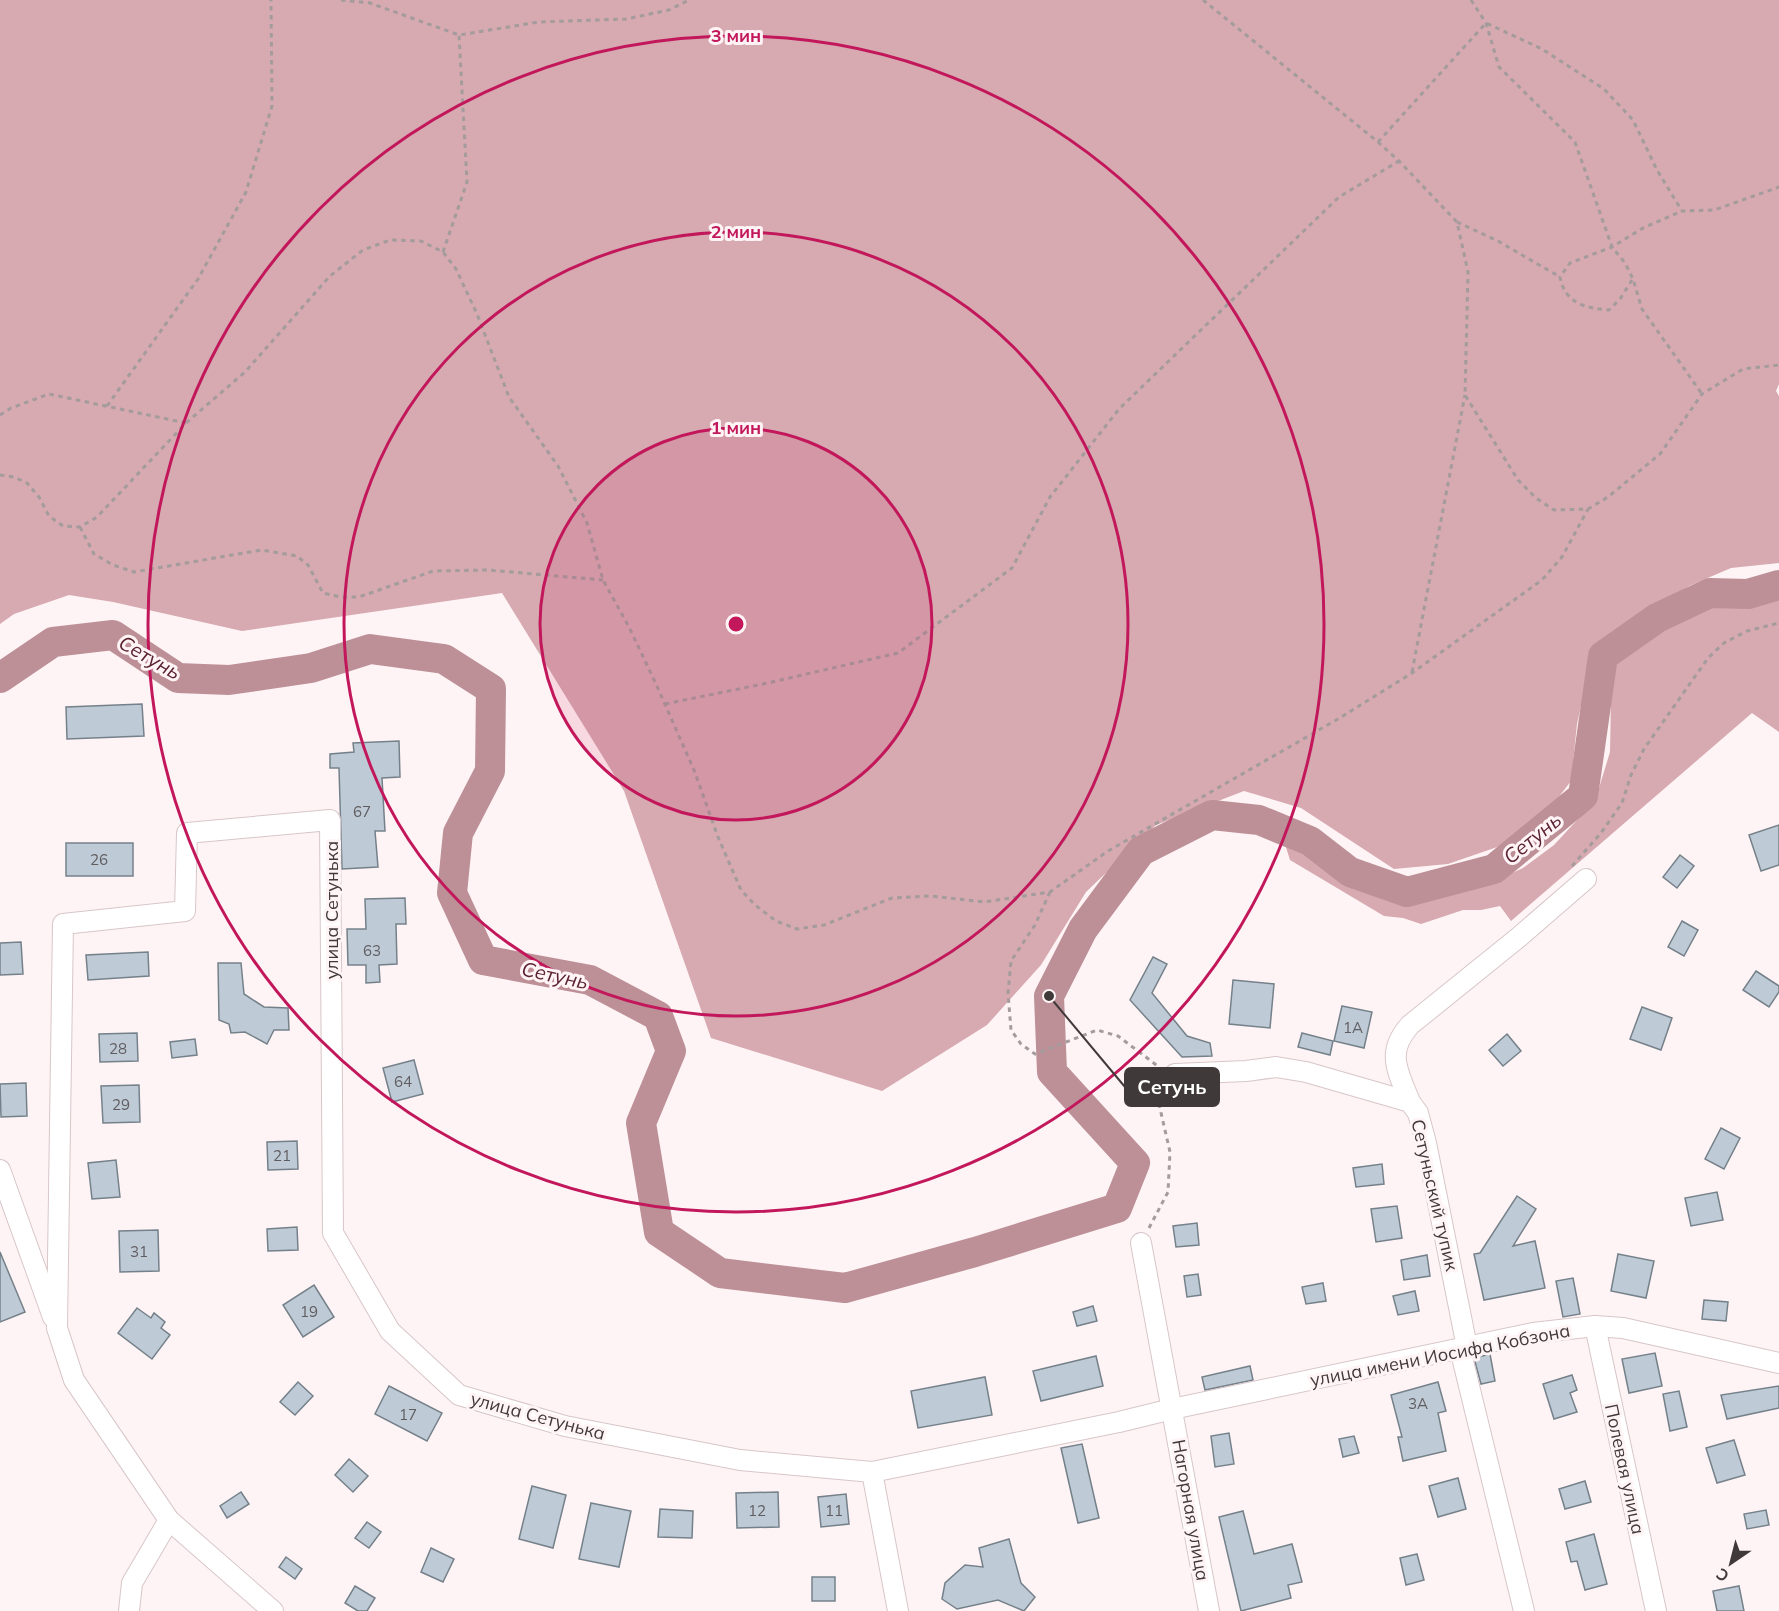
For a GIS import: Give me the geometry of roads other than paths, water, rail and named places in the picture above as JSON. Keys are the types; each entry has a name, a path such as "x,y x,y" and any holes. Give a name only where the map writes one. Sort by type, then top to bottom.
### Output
{"street":[{"name":"улица Сетунька","path":"273,1611 169,1520 74,1380 57,1328 63,924 185,911 187,833 330,820 333,1233 390,1331 459,1395 565,1426 741,1460 872,1472"},
{"path":"1410,1102 1395,1064 1395,1049 1401,1036 1410,1025 1519,937 1578,874"},
{"name":"Сетуньский тупик","path":"1175,1074 1246,1071 1276,1067 1306,1072 1410,1102 1418,1113 1426,1143 1464,1348 1524,1611"},
{"path":"0,1170 57,1328"},
{"name":"Нагорная улица","path":"1141,1243 1209,1611"},
{"name":"улица имени Иосифа Кобзона","path":"872,1472 1119,1422 1533,1333 1595,1326 1623,1328 1779,1363"},
{"name":"Полевая улица","path":"1595,1326 1656,1611"},
{"path":"872,1472 898,1611"},
{"path":"129,1611 132,1583 169,1520"}],"waterway":[{"name":"Сетунь","path":"0,678 53,642 113,635 178,678 229,680 311,668 370,649 444,659 491,689 490,771 458,833 452,893 483,960 590,980 658,1016 671,1051 641,1123 659,1232 720,1273 845,1288 975,1252 1117,1208 1135,1163 1052,1072 1049,996 1083,929 1141,851 1212,815 1259,820 1310,841 1350,872 1407,892 1494,869 1583,796 1603,656 1657,618 1710,593 1748,594 1779,585"}],"place":[{"name":"Сетунь","path":"1049,996"}]}
